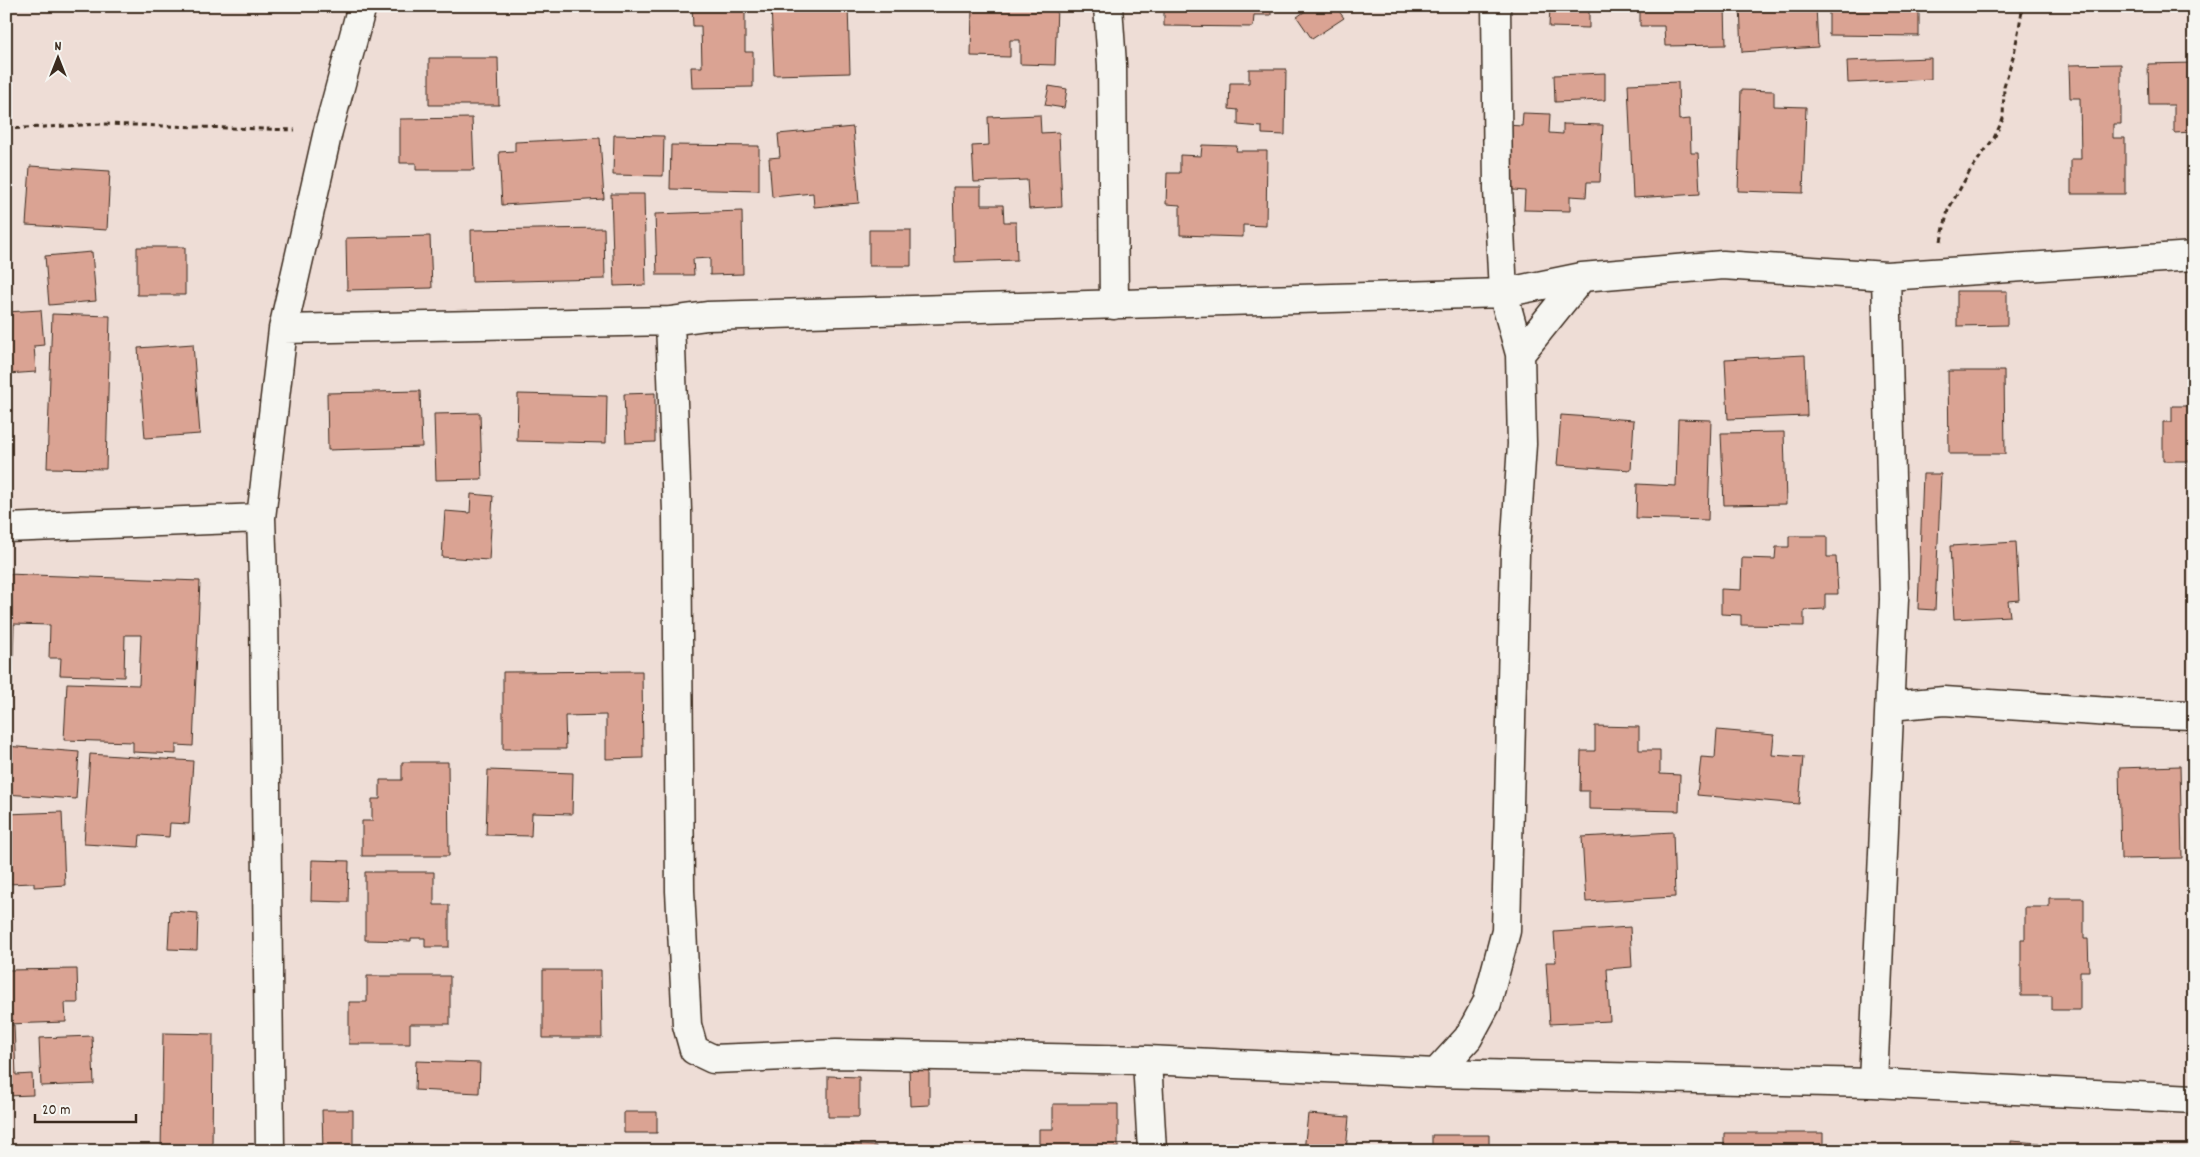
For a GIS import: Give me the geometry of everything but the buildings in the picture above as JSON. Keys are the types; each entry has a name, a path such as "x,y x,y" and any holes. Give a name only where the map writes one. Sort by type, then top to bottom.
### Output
{"street":[{"path":"270,1151 264,607 260,518 283,329 328,131 362,6"},
{"path":"1108,6 1112,65 1114,305"},
{"path":"1436,1073 1468,1038 1487,1003 1506,931 1515,553 1522,444 1520,354 1503,293 1498,189 1496,6"},
{"path":"283,329 670,321 707,316 1503,293 1582,278 1723,264 1886,276 2194,256"},
{"path":"1873,1082 1894,600 1886,276"},
{"path":"1520,354 1582,278"},
{"path":"670,321 676,511 680,891 687,1025 694,1050 713,1059 836,1054 1147,1060 1436,1073 1873,1082 2194,1099"},
{"path":"6,528 260,518"},
{"path":"1890,706 1944,701 2126,713 2194,714"},
{"path":"1147,1060 1152,1151"}],"path":[{"path":"1934,274 1948,210 1970,171 1994,138 2003,119 2004,86 2014,54 2024,6"},
{"path":"6,129 102,124 328,131"}]}
